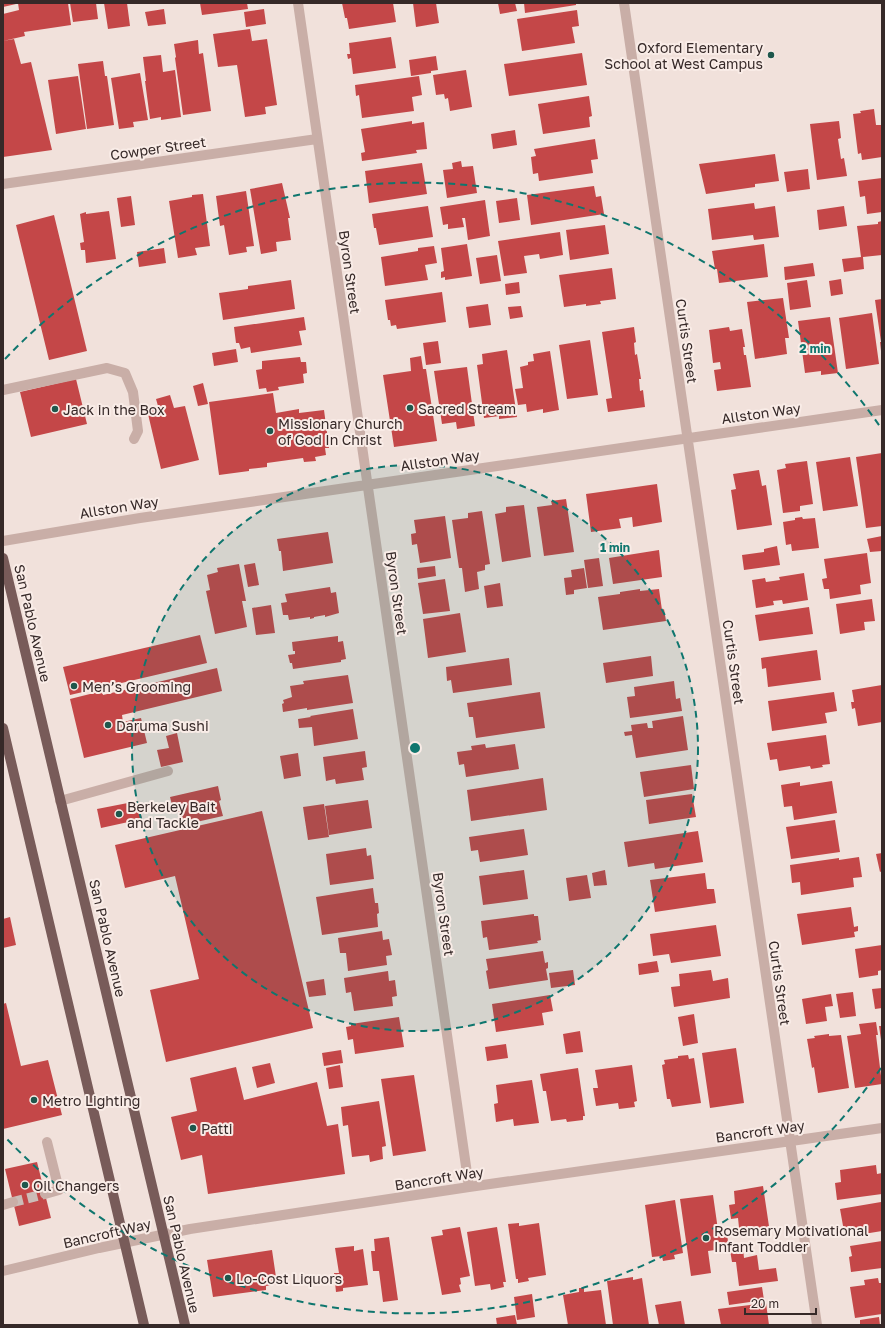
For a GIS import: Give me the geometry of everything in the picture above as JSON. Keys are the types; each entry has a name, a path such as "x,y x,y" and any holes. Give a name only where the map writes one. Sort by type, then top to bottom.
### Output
{"main road":[{"name":"San Pablo Avenue","path":"3,558 185,1325"},
{"path":"3,728 144,1325"}],"street":[{"name":"Byron Street","path":"298,3 469,1187"},
{"name":"Curtis Street","path":"624,3 817,1325"},
{"name":"Cowper Street","path":"3,184 317,139"},
{"path":"3,390 107,368 125,373 133,392 138,431 134,439"},
{"name":"Allston Way","path":"3,542 140,518 882,410"},
{"path":"60,801 168,772"},
{"name":"Bancroft Way","path":"3,1271 125,1242 190,1229 469,1187 882,1128"},
{"path":"45,1194 59,1190 47,1142"}],"building":[{"path":"3,3 16,3 16,4 3,7"},
{"path":"18,3 68,3 71,25 24,32 25,36 3,41 3,14 19,10"},
{"path":"70,3 96,3 98,19 73,22"},
{"path":"104,3 127,3 130,26 108,29"},
{"path":"200,3 247,3 248,9 202,15"},
{"path":"342,3 393,3 396,22 349,29"},
{"path":"413,3 436,3 439,23 416,27"},
{"path":"498,3 515,3 517,11 500,14"},
{"path":"524,3 576,3 576,5 525,13"},
{"path":"164,9 166,24 148,26 145,12"},
{"path":"264,9 266,24 246,27 244,12"},
{"path":"577,10 579,26 572,27 575,43 522,51 517,19"},
{"path":"250,29 252,41 267,39 277,105 265,107 266,114 245,117 237,65 218,67 213,34"},
{"path":"391,37 396,68 353,74 351,58 348,59 347,54 350,54 349,43"},
{"path":"14,39 21,64 31,62 52,150 3,157 3,41"},
{"path":"198,40 199,54 203,53 211,111 183,115 174,44"},
{"path":"582,53 587,85 509,96 504,64"},
{"path":"161,55 163,72 175,70 181,117 161,120 161,117 150,119 143,57"},
{"path":"436,56 438,70 431,71 431,73 411,76 409,60"},
{"path":"103,61 105,76 107,76 114,125 87,129 78,64"},
{"path":"466,70 472,107 450,111 448,98 445,99 444,94 436,95 433,75"},
{"path":"140,73 148,120 133,122 134,127 119,129 111,78"},
{"path":"78,76 86,129 56,134 48,80"},
{"path":"419,76 422,95 412,97 414,111 362,118 359,95 356,96 355,85"},
{"path":"589,96 592,116 589,117 590,127 543,134 538,104"},
{"path":"874,109 876,125 882,125 882,157 862,160 861,153 858,154 853,114 861,113 860,111"},
{"path":"412,121 412,124 424,122 427,149 416,150 417,153 362,161 361,153 365,152 361,129"},
{"path":"839,121 841,138 838,139 841,159 844,158 847,176 817,180 810,124"},
{"path":"515,130 517,145 493,149 491,134"},
{"path":"595,139 598,159 591,160 593,173 539,181 538,173 533,174 531,157 536,156 534,149"},
{"path":"775,154 779,181 755,184 755,187 706,194 699,164"},
{"path":"461,161 462,167 473,166 477,193 447,198 443,170 453,169 452,163"},
{"path":"422,163 427,194 369,203 365,171"},
{"path":"808,169 810,189 787,192 784,172"},
{"path":"882,178 882,212 867,214 865,196 860,197 858,181"},
{"path":"282,183 290,218 288,218 291,240 276,242 277,251 261,254 250,189"},
{"path":"594,186 596,197 601,196 604,214 531,225 527,195"},
{"path":"246,191 254,246 246,247 247,252 229,255 224,225 220,226 216,196"},
{"path":"203,194 210,246 195,248 197,255 178,258 169,201 192,197 192,195"},
{"path":"131,196 135,225 121,227 117,198"},
{"path":"517,198 520,220 499,223 496,201"},
{"path":"485,200 490,236 468,240 465,218 462,218 464,227 448,229 448,224 443,225 440,207"},
{"path":"754,203 755,209 775,206 779,237 754,240 753,235 712,240 708,209"},
{"path":"428,206 433,237 379,245 372,214"},
{"path":"844,206 847,226 819,230 817,210"},
{"path":"109,211 116,259 86,263 85,250 81,250 80,243 84,242 80,214 86,212 86,214"},
{"path":"54,215 87,351 49,360 16,225"},
{"path":"882,221 882,255 863,257 864,269 844,272 842,259 861,257 857,226 878,224 878,222"},
{"path":"605,225 609,254 570,260 566,230"},
{"path":"560,232 563,255 540,259 539,254 524,256 527,273 504,276 498,241"},
{"path":"467,244 472,276 445,280 445,277 441,278 441,272 444,271 441,248"},
{"path":"764,244 768,277 719,283 712,251"},
{"path":"434,246 437,263 425,265 428,280 385,286 381,257 418,251 418,248"},
{"path":"164,248 166,263 139,267 137,252"},
{"path":"497,255 501,281 480,284 476,258"},
{"path":"813,263 815,276 785,280 784,267"},
{"path":"612,268 616,299 600,301 601,304 586,306 586,304 564,307 559,275"},
{"path":"841,279 843,294 831,296 829,281"},
{"path":"291,280 295,309 223,320 219,293 248,289 248,286"},
{"path":"807,280 811,307 790,310 787,283"},
{"path":"519,282 520,293 506,295 505,284"},
{"path":"442,292 446,322 397,329 396,325 391,326 390,320 388,320 385,300"},
{"path":"783,298 789,338 785,338 787,354 755,359 747,302"},
{"path":"882,299 882,351 881,351 875,300"},
{"path":"488,304 491,325 469,328 466,307"},
{"path":"521,306 523,317 510,319 508,307"},
{"path":"872,313 879,364 846,369 839,318"},
{"path":"304,317 306,330 299,331 302,345 251,353 250,347 241,349 239,343 236,343 234,327"},
{"path":"830,317 838,373 821,375 821,371 805,373 798,321"},
{"path":"634,327 636,342 634,343 635,355 637,354 641,379 639,379 640,391 643,390 645,407 608,412 606,399 612,398 602,332"},
{"path":"729,327 730,331 742,329 745,347 743,347 744,355 746,355 751,387 717,391 714,370 721,369 720,362 713,363 709,330"},
{"path":"590,340 598,395 567,399 559,345"},
{"path":"438,341 441,363 426,365 423,343"},
{"path":"236,349 238,362 214,366 212,353"},
{"path":"507,350 517,417 499,419 499,416 484,418 477,365 483,364 482,354"},
{"path":"550,351 559,410 543,413 543,409 527,412 526,404 518,405 515,389 523,388 520,367 528,365 528,362 534,361 533,354"},
{"name":"Sacred Stream","path":"421,356 423,369 426,369 437,441 394,447 383,375 411,371 410,358"},
{"path":"300,357 301,362 306,362 307,373 303,374 304,383 278,387 279,390 267,392 266,388 259,389 256,370 262,369 262,361"},
{"path":"467,367 475,426 457,429 456,422 442,424 434,371"},
{"path":"76,379 87,424 31,437 20,392"},
{"path":"203,383 208,404 198,406 193,386"},
{"name":"Missionary Church of God In Christ","path":"273,393 276,413 299,409 299,413 324,410 329,448 325,448 326,455 315,457 316,461 304,462 303,458 267,463 267,467 219,475 209,402"},
{"path":"170,395 174,408 185,406 199,460 161,469 148,414 150,414 149,408 158,406 156,399"},
{"path":"882,453 882,526 866,528 856,457"},
{"path":"850,457 858,506 823,511 816,462"},
{"path":"807,461 813,504 800,506 800,511 783,513 777,470 786,468 785,464"},
{"path":"759,470 762,486 766,485 772,525 737,530 731,490 736,489 733,474"},
{"path":"657,484 662,522 633,527 632,517 619,519 621,528 591,532 586,494"},
{"path":"566,499 574,552 544,556 537,507 552,505 551,501"},
{"path":"524,505 531,557 502,562 495,514 506,512 506,507"},
{"path":"482,511 490,564 485,565 485,570 477,572 479,589 465,592 462,568 459,568 452,520 468,518 468,513"},
{"path":"445,516 451,558 420,563 417,544 412,545 411,534 416,533 414,520"},
{"path":"802,517 803,519 815,518 819,548 792,551 791,544 786,545 783,522"},
{"path":"328,532 333,563 283,571 281,551 279,551 277,539"},
{"path":"882,536 882,551 870,552 867,539"},
{"path":"777,546 780,565 744,570 742,555 764,552 764,549"},
{"path":"659,550 662,577 613,584 609,558"},
{"path":"867,553 871,583 860,585 861,594 830,599 829,589 824,589 822,579 827,578 824,559"},
{"path":"599,558 603,586 588,588 584,560"},
{"path":"255,563 259,585 248,587 244,565"},
{"path":"239,564 246,601 242,601 247,627 215,634 206,591 210,590 207,575 218,572 217,568"},
{"path":"435,566 436,576 418,579 417,568"},
{"path":"584,568 587,588 574,590 574,594 566,595 564,578 572,577 571,570"},
{"path":"804,573 808,600 783,604 782,600 773,601 774,605 756,608 752,580 765,578 766,582 780,580 779,577"},
{"path":"445,579 450,611 423,614 418,583"},
{"path":"500,583 503,606 487,608 484,586"},
{"path":"330,587 331,593 336,592 339,613 325,617 325,615 310,619 310,617 289,620 288,615 283,615 281,603 287,602 285,594"},
{"path":"640,589 640,591 659,589 662,610 664,609 666,621 603,630 598,597"},
{"path":"872,599 875,621 864,622 865,630 840,634 836,604"},
{"path":"271,605 275,633 256,635 252,608"},
{"path":"809,607 813,634 759,641 755,615"},
{"path":"460,613 466,652 428,658 423,619"},
{"path":"200,635 207,663 70,695 63,667"},
{"path":"338,636 338,642 343,641 346,659 341,660 341,662 293,669 288,655 295,654 295,651 293,651 292,642"},
{"path":"817,650 821,680 768,687 766,668 762,669 761,658"},
{"path":"651,656 653,676 606,683 603,663"},
{"path":"509,658 512,685 453,693 451,680 447,681 446,667"},
{"path":"217,668 222,691 122,715 123,722 141,718 147,743 84,758 70,699 102,691 103,695"},
{"path":"348,675 353,703 283,712 283,700 292,697 290,686 304,684 303,681"},
{"path":"674,681 676,699 680,698 682,711 630,718 627,697 635,696 634,687"},
{"path":"882,685 882,722 858,726 855,708 852,709 851,702 854,702 852,690"},
{"path":"540,692 545,728 476,738 473,717 469,717 467,703"},
{"path":"834,692 837,711 825,713 827,723 772,731 768,701"},
{"path":"353,709 358,739 314,746 312,727 299,728 298,719"},
{"path":"683,716 688,750 636,758 632,735 625,736 624,732 632,731 631,725 647,723 648,728 653,728 652,721"},
{"path":"177,733 183,762 161,767 157,750 169,748 166,736"},
{"path":"826,735 830,764 811,769 810,766 779,771 777,759 770,760 767,743"},
{"path":"485,744 486,748 515,744 519,769 466,777 464,764 459,765 457,752 472,750 471,746"},
{"path":"365,751 367,767 362,768 364,780 336,784 335,779 326,781 323,757"},
{"path":"298,753 301,776 284,779 280,756"},
{"path":"691,765 694,789 644,797 640,772"},
{"path":"543,778 547,810 471,821 467,790"},
{"path":"832,781 837,813 794,820 792,806 784,807 781,785 800,782 800,786"},
{"path":"218,786 221,800 219,801 223,816 183,825 179,812 174,813 170,797"},
{"path":"692,794 696,817 649,824 646,800"},
{"path":"368,800 372,828 329,835 325,806"},
{"name":"Berkeley Bait and Tackle","path":"138,801 142,819 101,828 97,809"},
{"path":"324,804 329,837 308,840 303,807"},
{"path":"262,811 313,1028 166,1062 150,990 199,979 175,876 125,888 115,845"},
{"path":"835,820 840,852 791,859 786,827"},
{"path":"524,829 528,855 480,862 478,850 471,851 469,837"},
{"path":"698,831 703,862 655,869 654,863 628,867 624,842"},
{"path":"366,848 367,856 371,855 374,879 330,885 326,854"},
{"path":"882,853 882,871 880,872 876,854"},
{"path":"859,857 862,877 853,878 854,887 801,895 800,882 792,883 790,865 839,858 839,860"},
{"path":"524,870 528,899 483,905 479,876"},
{"path":"605,870 607,885 594,886 592,873"},
{"path":"705,873 707,889 714,889 716,903 655,912 650,880"},
{"path":"587,875 591,898 569,901 566,878"},
{"path":"373,888 375,903 378,903 378,927 322,935 316,897"},
{"path":"851,907 854,927 858,926 858,931 854,932 855,937 802,945 797,914"},
{"path":"534,914 534,916 538,916 541,940 537,941 538,943 489,950 487,937 483,938 481,921"},
{"path":"10,917 16,945 3,948 3,919"},
{"path":"716,925 721,956 671,963 669,954 653,956 650,934"},
{"path":"382,931 383,940 389,939 392,955 386,956 387,965 348,971 346,953 340,953 338,938"},
{"path":"882,945 882,970 878,971 878,975 859,978 855,949"},
{"path":"543,951 545,963 548,962 548,968 546,969 548,980 489,989 486,959"},
{"path":"657,961 659,972 639,975 638,964"},
{"path":"573,970 575,985 551,988 549,973"},
{"path":"711,970 713,981 728,978 730,998 674,1007 671,987 680,986 679,974"},
{"path":"388,971 389,981 395,980 397,996 392,997 393,1006 354,1011 351,992 346,993 344,978"},
{"path":"324,979 326,995 309,997 306,982"},
{"path":"882,988 882,1008 875,1009 872,989"},
{"path":"853,992 856,1016 840,1018 836,994"},
{"path":"831,994 833,1006 825,1007 827,1021 806,1024 802,999"},
{"path":"550,995 553,1011 542,1013 544,1025 496,1032 492,1004"},
{"path":"6,1003 21,1066 48,1060 62,1115 3,1129 3,1004"},
{"path":"694,1014 698,1043 683,1046 678,1017"},
{"path":"399,1017 404,1047 355,1054 353,1039 348,1040 346,1027 351,1026 351,1024"},
{"path":"876,1022 878,1035 876,1035 882,1084 855,1088 847,1036 861,1034 859,1024"},
{"path":"879,1026 882,1026 882,1040 881,1040"},
{"path":"580,1031 583,1052 566,1054 563,1034"},
{"path":"829,1034 829,1036 841,1035 849,1088 818,1093 814,1067 812,1068 807,1039 815,1038 814,1036"},
{"path":"506,1044 508,1058 487,1061 485,1047"},
{"path":"736,1048 744,1103 710,1108 702,1053"},
{"path":"341,1050 343,1063 324,1066 322,1053"},
{"path":"688,1055 689,1059 694,1058 701,1103 672,1107 670,1099 667,1099 662,1065 665,1064 664,1060"},
{"path":"270,1063 275,1083 257,1088 252,1067"},
{"path":"340,1065 343,1087 329,1089 326,1068"},
{"path":"632,1065 637,1101 634,1102 635,1107 619,1109 618,1103 596,1106 593,1088 598,1088 595,1070"},
{"path":"236,1067 244,1100 317,1082 327,1126 338,1124 345,1174 208,1194 202,1155 181,1160 171,1117 197,1111 190,1078"},
{"path":"578,1068 585,1116 583,1116 583,1120 567,1122 566,1119 551,1121 546,1091 543,1091 540,1074"},
{"path":"414,1075 426,1151 393,1156 381,1079"},
{"path":"532,1080 539,1123 514,1126 513,1119 496,1122 494,1104 498,1103 496,1085"},
{"path":"379,1101 386,1146 382,1147 383,1159 370,1162 369,1155 352,1157 348,1125 343,1126 341,1107"},
{"path":"37,1162 51,1218 19,1226 5,1169"},
{"path":"876,1165 877,1174 882,1173 882,1194 837,1200 835,1183 841,1182 840,1170"},
{"path":"763,1186 770,1233 740,1237 738,1218 731,1219 729,1205 735,1204 734,1191"},
{"path":"713,1195 718,1230 726,1228 729,1248 708,1251 711,1273 691,1276 680,1199"},
{"path":"675,1200 683,1253 674,1255 675,1259 663,1261 662,1256 652,1257 645,1205"},
{"path":"881,1202 882,1231 845,1237 840,1209"},
{"path":"519,1223 519,1226 539,1223 546,1275 528,1278 529,1281 518,1283 518,1279 516,1279 508,1224"},
{"path":"460,1227 470,1276 460,1278 461,1284 459,1285 461,1292 442,1295 431,1237 443,1235 442,1230"},
{"path":"497,1227 506,1282 503,1282 504,1287 491,1290 490,1284 475,1286 467,1232"},
{"path":"389,1237 398,1300 383,1302 379,1271 373,1271 371,1251 375,1251 374,1239"},
{"path":"882,1241 882,1268 851,1272 849,1257 852,1256 850,1246"},
{"path":"354,1246 354,1251 363,1249 368,1285 343,1288 343,1291 336,1292 334,1273 339,1273 335,1248"},
{"path":"743,1248 744,1258 757,1255 759,1270 776,1268 778,1281 739,1286 736,1262 732,1262 730,1250"},
{"path":"272,1250 277,1284 266,1286 266,1290 213,1297 207,1260"},
{"path":"633,1277 633,1280 642,1278 649,1325 613,1325 607,1281"},
{"path":"878,1278 879,1283 882,1283 882,1314 855,1318 850,1287 865,1285 864,1280"},
{"path":"762,1287 764,1300 729,1305 727,1292"},
{"path":"579,1288 584,1288 584,1292 601,1290 606,1325 568,1325 563,1295 579,1292"},
{"path":"532,1294 535,1317 517,1320 514,1297"},
{"path":"681,1301 685,1325 659,1325 655,1305"},
{"path":"766,1303 769,1325 721,1325 718,1309"},
{"path":"515,1315 517,1325 497,1325 496,1318"},
{"path":"879,1317 880,1325 860,1325 860,1320"}],"tunnel":[{"path":"13,1202 45,1194"}],"place":[{"name":"Oxford Elementary School at West Campus","path":"771,55"},
{"name":"Sacred Stream","path":"410,408"},
{"name":"Jack in the Box","path":"55,409"},
{"name":"Missionary Church of God In Christ","path":"270,431"},
{"name":"Men’s Grooming","path":"74,686"},
{"name":"Daruma Sushi","path":"108,725"},
{"name":"Berkeley Bait and Tackle","path":"119,814"},
{"name":"Metro Lighting","path":"34,1100"},
{"name":"Patti","path":"193,1128"},
{"name":"Oil Changers","path":"25,1185"},
{"name":"Rosemary Motivational Infant Toddler","path":"706,1238"},
{"name":"Lo-Cost Liquors","path":"228,1278"}]}
